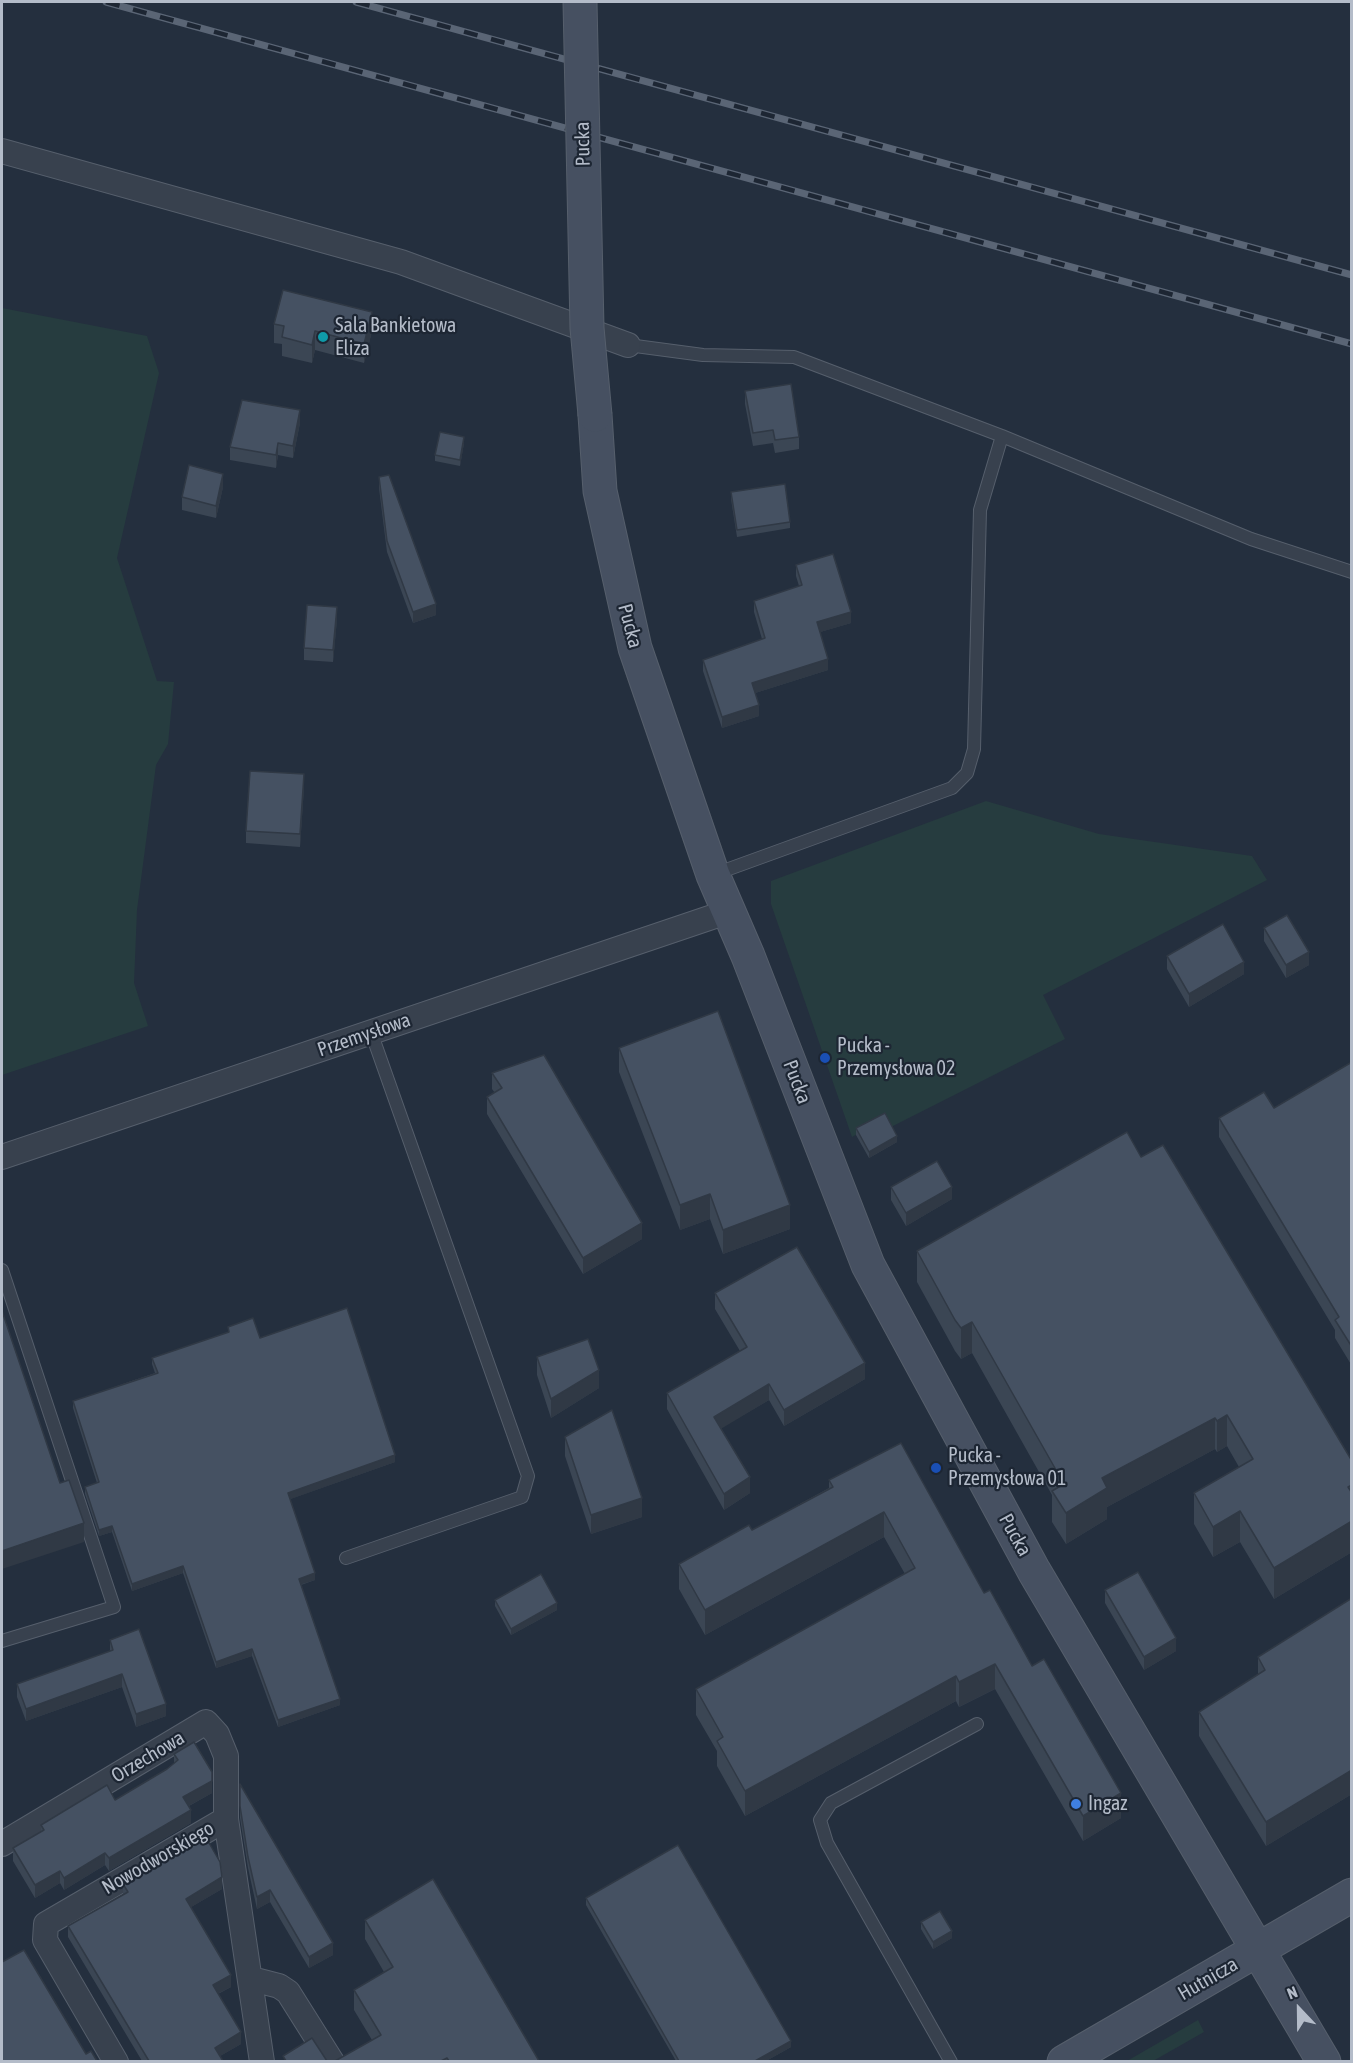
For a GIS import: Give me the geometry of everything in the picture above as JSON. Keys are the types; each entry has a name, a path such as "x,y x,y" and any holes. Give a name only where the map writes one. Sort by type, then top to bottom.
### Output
{"street":[{"name":"Pucka","path":"580,2 587,328 600,491 635,648 713,875 727,912 748,956 868,1265 895,1318 1034,1571 1324,2061"},
{"path":"2,151 401,262 628,345"},
{"name":"Przemysłowa","path":"2,1157 727,912"},
{"name":"Orzechowa","path":"2,1844 206,1722 217,1734 226,1756 226,1819"},
{"name":"Nowodworskiego","path":"116,2061 45,1940 46,1924 226,1819 252,1979 262,2061"},
{"name":"Hutnicza","path":"1064,2061 1352,1895"},
{"path":"252,1979 279,1986 288,1992 332,2061"}],"lane":[{"path":"628,345 703,355 794,357 1002,436 1251,539 1352,573"},
{"path":"713,875 952,788 967,772 974,750 980,510 1002,436"},
{"path":"346,1558 522,1497 528,1476 371,1032"},
{"path":"2,1269 114,1607 2,1641"},
{"path":"951,2061 827,1844 820,1820 831,1803 977,1724"}],"green space":[{"path":"2,308 147,336 159,373 117,558 157,681 174,682 168,744 156,765 137,910 134,983 148,1026 2,1075"},
{"path":"986,801 1099,834 1252,856 1267,880 1043,995 1065,1039 889,1128 884,1119 852,1137 771,904 771,881"},
{"path":"1198,2020 1204,2032 1153,2061 1127,2061"}],"building":[{"path":"283,290 372,312 364,344 315,331 312,345 282,337 284,326 274,324"},
{"path":"791,384 799,437 775,440 773,430 753,433 745,391"},
{"path":"242,400 300,410 293,446 278,443 276,455 230,447"},
{"path":"440,432 464,437 460,460 435,455"},
{"path":"189,465 223,474 216,506 182,497"},
{"path":"389,475 436,604 413,612 387,541 379,477"},
{"path":"785,484 790,522 737,530 731,492"},
{"path":"833,554 851,612 817,622 828,659 752,683 759,705 722,717 703,660 765,638 754,601 802,585 796,565"},
{"path":"307,605 337,607 333,650 304,648"},
{"path":"250,771 304,774 300,834 246,831"},
{"path":"1287,915 1309,952 1286,965 1264,928"},
{"path":"1223,924 1244,962 1189,994 1167,956"},
{"path":"718,1011 790,1205 723,1230 710,1194 680,1205 619,1048"},
{"path":"544,1055 642,1223 583,1258 487,1097 502,1088 492,1073"},
{"path":"1352,1062 1352,1347 1335,1320 1339,1317 1219,1118 1264,1092 1274,1108"},
{"path":"885,1113 897,1136 869,1152 856,1128"},
{"path":"1127,1132 1141,1157 1163,1145 1352,1461 1352,1485 1348,1487 1352,1493 1352,1521 1274,1568 1240,1511 1213,1527 1194,1493 1253,1459 1227,1415 1217,1421 1215,1418 1102,1478 1107,1488 1066,1513 1052,1491 1064,1484 972,1322 961,1328 917,1251"},
{"path":"937,1161 952,1187 906,1213 891,1187"},
{"path":"797,1247 865,1363 784,1410 769,1384 714,1417 750,1477 724,1494 667,1393 747,1347 715,1293"},
{"path":"347,1308 395,1455 288,1493 315,1573 299,1579 340,1699 278,1720 252,1649 216,1662 183,1566 132,1584 112,1526 99,1530 85,1487 99,1482 73,1401 158,1373 152,1358 229,1332 228,1327 253,1318 260,1338"},
{"path":"2,1311 60,1483 69,1480 84,1523 2,1551"},
{"path":"588,1339 599,1370 551,1399 537,1357"},
{"path":"612,1410 642,1498 591,1515 565,1437"},
{"path":"901,1443 984,1593 990,1590 1032,1666 1044,1659 1121,1793 1083,1816 995,1664 959,1682 956,1676 745,1791 717,1741 723,1737 696,1689 915,1568 884,1512 705,1610 679,1564 749,1525 752,1530 833,1487 829,1480"},
{"path":"1138,1572 1176,1638 1144,1657 1105,1590"},
{"path":"541,1574 557,1603 511,1629 495,1600"},
{"path":"1352,1598 1352,1770 1266,1822 1199,1712 1265,1670 1258,1657"},
{"path":"139,1629 166,1704 136,1714 122,1674 26,1709 17,1684 113,1650 110,1640"},
{"path":"194,1742 212,1772 212,1781 183,1797 191,1810 109,1858 105,1853 64,1878 60,1871 35,1885 13,1848 44,1830 41,1825 107,1785 115,1800 167,1769 178,1760 174,1754"},
{"path":"240,1784 333,1943 309,1957 270,1890 257,1897 240,1806"},
{"path":"205,1836 220,1862 222,1877 186,1899 231,1975 213,1985 241,2032 215,2048 223,2061 149,2061 68,1926 128,1892 123,1884"},
{"path":"678,1845 791,2041 755,2061 679,2061 586,1898"},
{"path":"433,1879 539,2061 449,2061 447,2058 441,2061 335,2061 381,2035 354,1990 393,1967 365,1920"},
{"path":"940,1911 952,1931 933,1942 921,1922"},
{"path":"24,1950 86,2054 91,2051 97,2061 2,2061 2,1962"},
{"path":"312,2038 327,2061 286,2061 283,2056"}],"railway":[{"path":"106,2 1352,344"},
{"path":"356,2 1352,275"}],"place":[{"name":"Sala Bankietowa Eliza","path":"323,337"},
{"name":"Pucka - Przemysłowa 02","path":"825,1058"},
{"name":"Pucka - Przemysłowa 01","path":"936,1468"},
{"name":"Ingaz","path":"1076,1804"}]}
